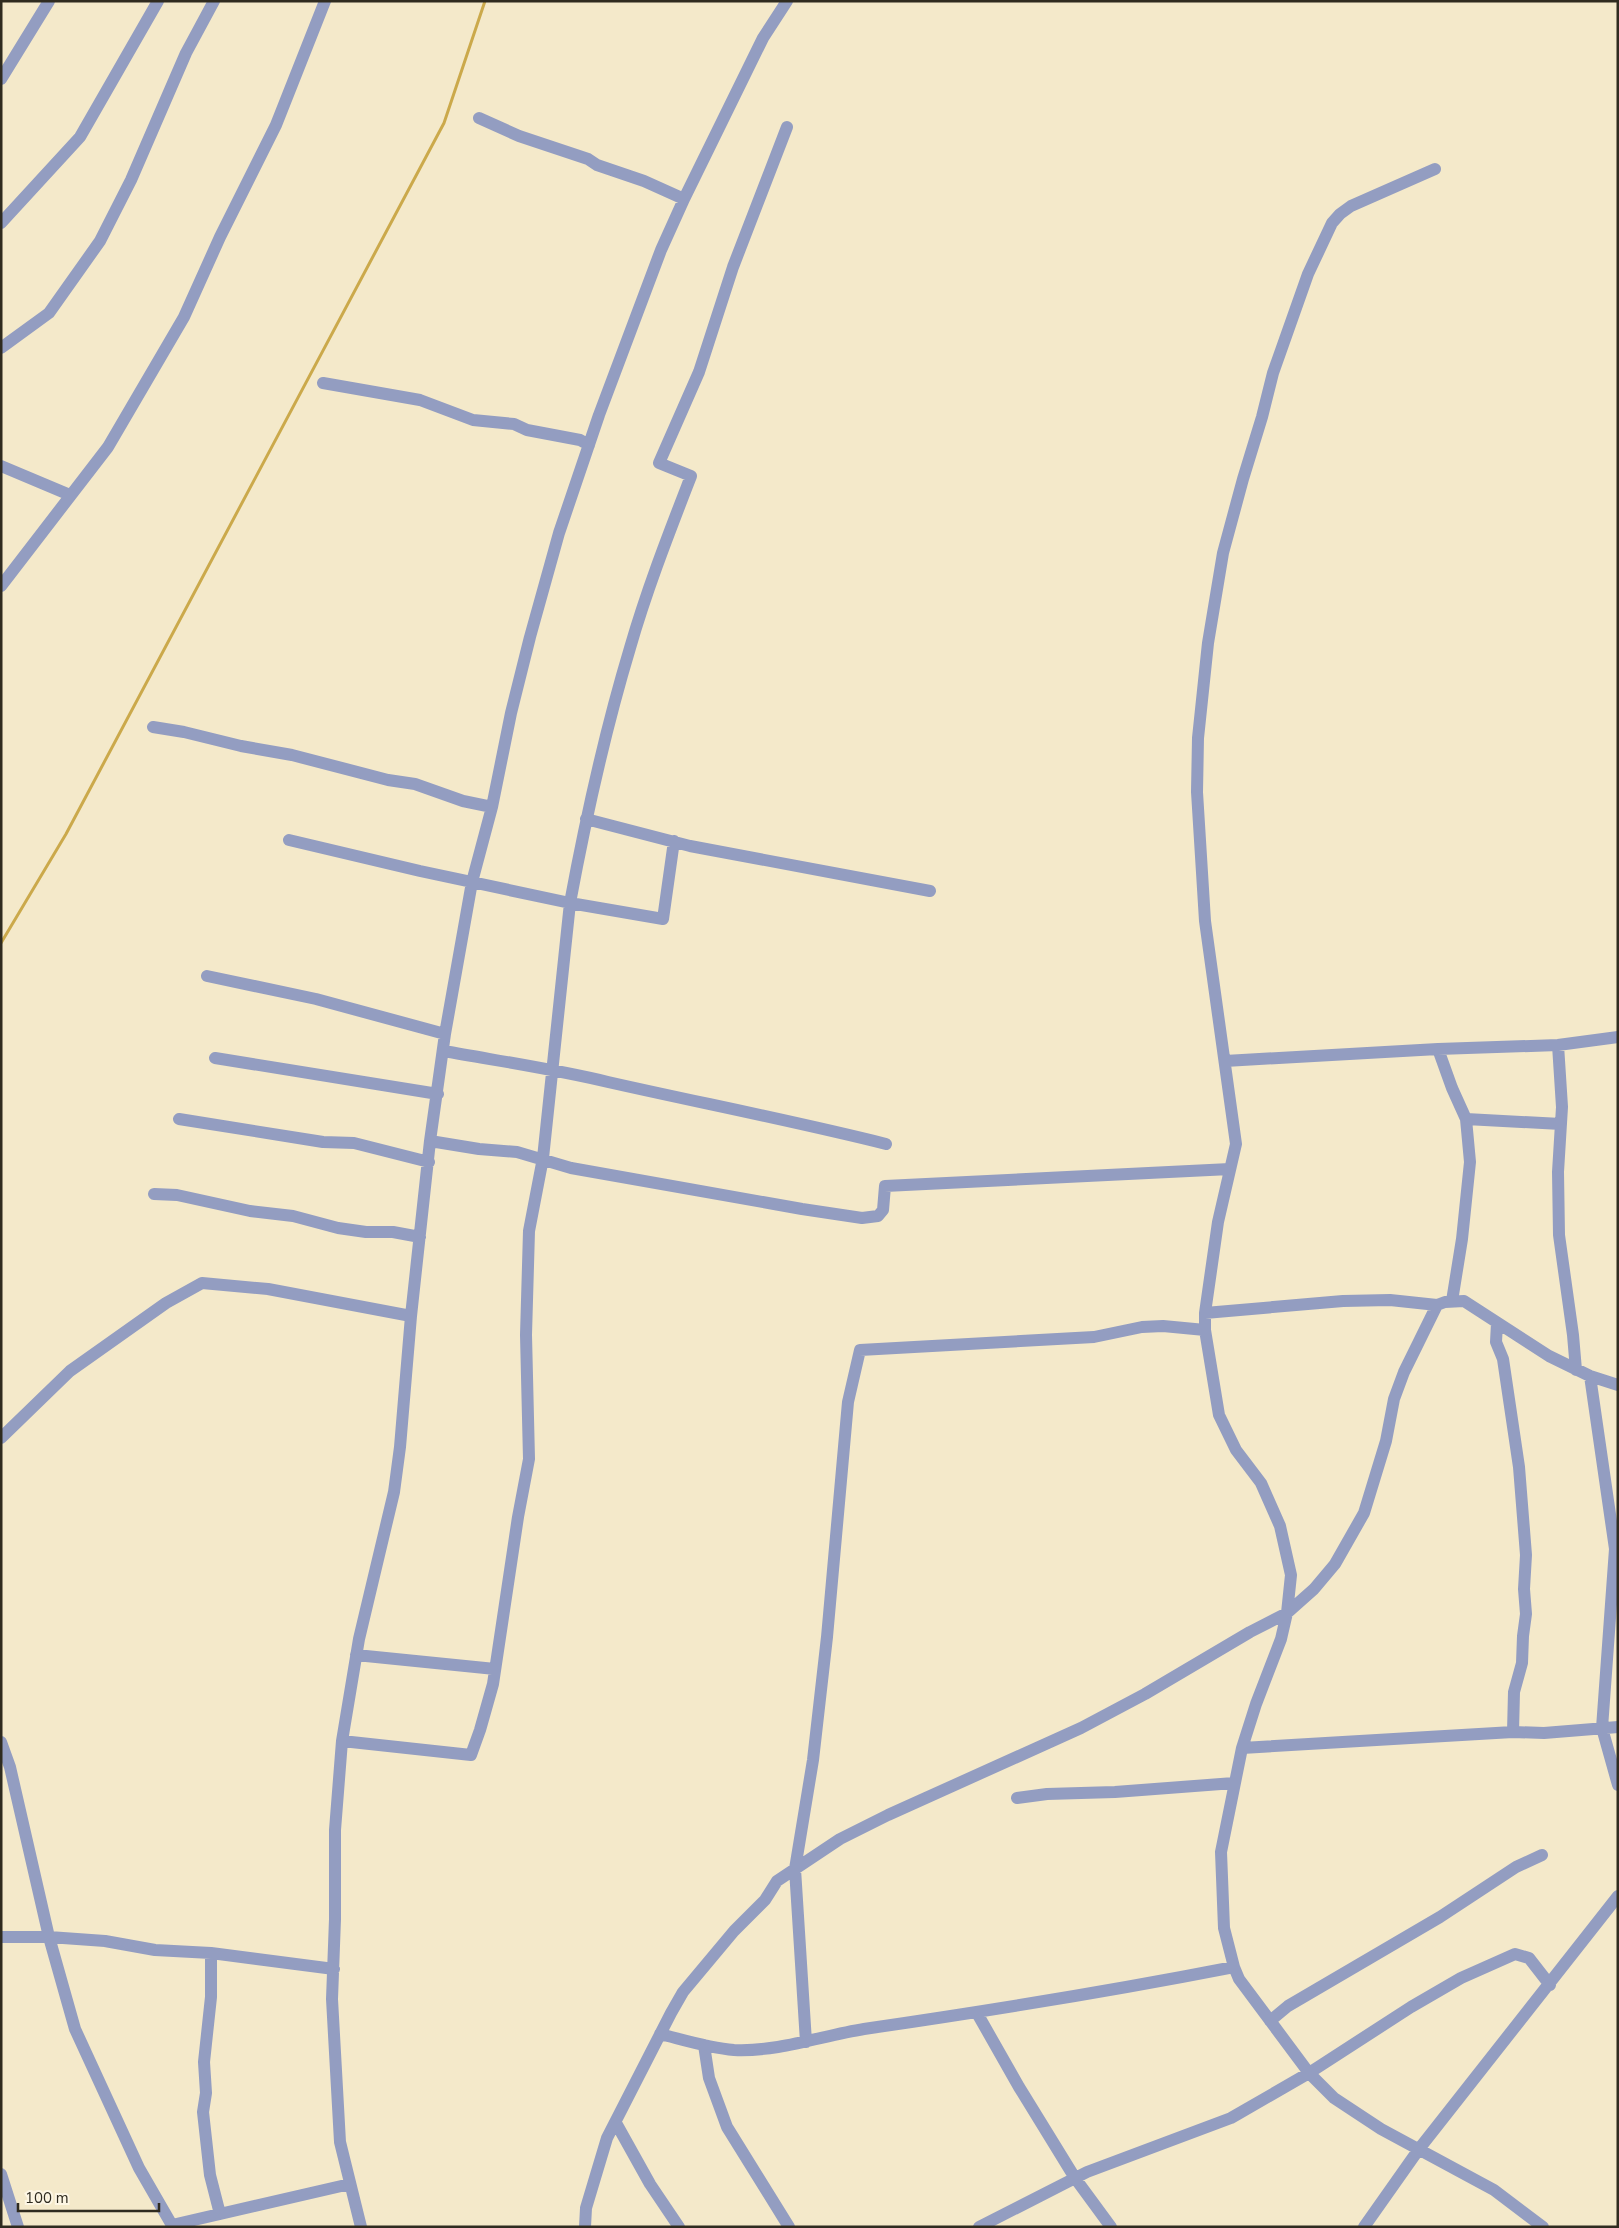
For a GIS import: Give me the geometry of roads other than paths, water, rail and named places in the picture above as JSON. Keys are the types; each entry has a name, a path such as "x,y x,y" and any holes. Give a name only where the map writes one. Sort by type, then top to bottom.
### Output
{"street":[{"path":"1,79 49,1"},
{"path":"1,223 80,138 158,1"},
{"path":"1,348 49,312 100,242 131,180 186,52 214,1"},
{"path":"1,586 108,447 184,317 220,237 276,125 325,1"},
{"path":"361,2227 340,2142 332,1999 335,1830 342,1741 356,1655 394,1492 430,1141 445,1034 472,882 492,807 511,713 530,637 559,533 589,445 661,250 763,38 787,1"},
{"path":"479,118 519,136 588,159 598,165 644,181 684,199"},
{"path":"342,1741 471,1755 480,1730 495,1669 518,1517 529,1459 526,1335 530,1223 543,1158 570,903 586,819 629,648 660,558 692,476 659,463 699,372 733,267 787,127"},
{"path":"1435,170 1351,206 1332,223 1308,274 1273,373 1262,418 1222,553 1208,643 1198,738 1196,792 1206,921 1236,1144 1218,1222 1205,1313 1206,1330 1219,1415 1236,1450 1261,1483 1280,1526 1291,1575 1287,1614 1281,1639 1256,1704 1242,1748 1234,1783 1221,1852 1224,1928 1234,1967 1248,1993 1309,2073 1334,2098 1363,2118 1494,2190 1543,2227"},
{"path":"323,383 420,400 473,420 514,424 527,430 580,440 589,445"},
{"path":"3,470 70,495"},
{"path":"153,727 292,755 388,780 415,784 463,802 492,807"},
{"path":"586,819 674,842 930,891"},
{"path":"289,840 570,903 663,919 674,842"},
{"path":"206,976 316,999 445,1034"},
{"path":"1225,1061 1438,1049 1558,1045 1618,1037"},
{"path":"1558,1045 1562,1107 1558,1172 1559,1235 1573,1334 1576,1370"},
{"path":"1438,1049 1466,1120 1470,1162 1467,1198 1452,1301"},
{"path":"444,1051 552,1071 886,1144"},
{"path":"215,1058 438,1094"},
{"path":"179,1118 323,1142 354,1143 429,1162"},
{"path":"1466,1120 1560,1124"},
{"path":"430,1141 479,1149 517,1152 543,1158 571,1168 862,1218 878,1216 883,1210 885,1186 1230,1169"},
{"path":"154,1194 177,1195 250,1210 293,1216 338,1228 366,1232 393,1232 420,1238"},
{"path":"1,1438 70,1371 166,1303 202,1284 268,1289 411,1316"},
{"path":"1205,1313 1343,1301 1390,1300 1437,1305 1452,1301 1464,1301 1473,1305 1497,1323 1549,1356 1590,1376 1618,1385"},
{"path":"585,2227 586,2208 607,2138 660,2034 688,1987 734,1931 765,1900 777,1880 840,1839 888,1815 1081,1728 1145,1694 1250,1632 1287,1614 1314,1589 1336,1564 1364,1513 1386,1441 1394,1398 1404,1372 1437,1305"},
{"path":"1497,1323 1496,1342 1503,1359 1520,1467 1526,1554 1524,1589 1526,1614 1522,1663 1514,1692 1513,1732"},
{"path":"806,2042 795,1869 813,1760 827,1637 848,1402 860,1350 1094,1337 1142,1327 1163,1326 1206,1330"},
{"path":"1590,1376 1615,1549 1602,1728 1618,1785"},
{"path":"356,1655 495,1669"},
{"path":"1242,1748 1513,1732 1544,1733 1618,1727"},
{"path":"1,1742 10,1767 49,1937 75,2029 139,2168 172,2226 350,2184"},
{"path":"1017,1798 1047,1794 1115,1792 1234,1783"},
{"path":"1270,2021 1288,2006 1440,1917 1508,1872 1542,1855"},
{"path":"1364,2227 1419,2149 1550,1985 1618,1896"},
{"path":"1,1937 49,1937 105,1941 155,1950 211,1953 334,1969"},
{"path":"211,1953 211,1997 204,2062 206,2093 203,2112 210,2175 220,2214"},
{"path":"979,2227 1075,2178 1231,2118 1309,2073 1411,2007 1461,1978 1515,1954 1529,1958 1550,1985"},
{"path":"660,2034 733,2050 766,2049 855,2031 1113,1991 1234,1967"},
{"path":"977,2013 1075,2178 1111,2227"},
{"path":"704,2045 708,2078 727,2127 789,2227"},
{"path":"616,2123 650,2184 679,2227"},
{"path":"1,2174 18,2227"}],"waterway":[{"path":"1,943 66,834 444,123 485,1"}]}
